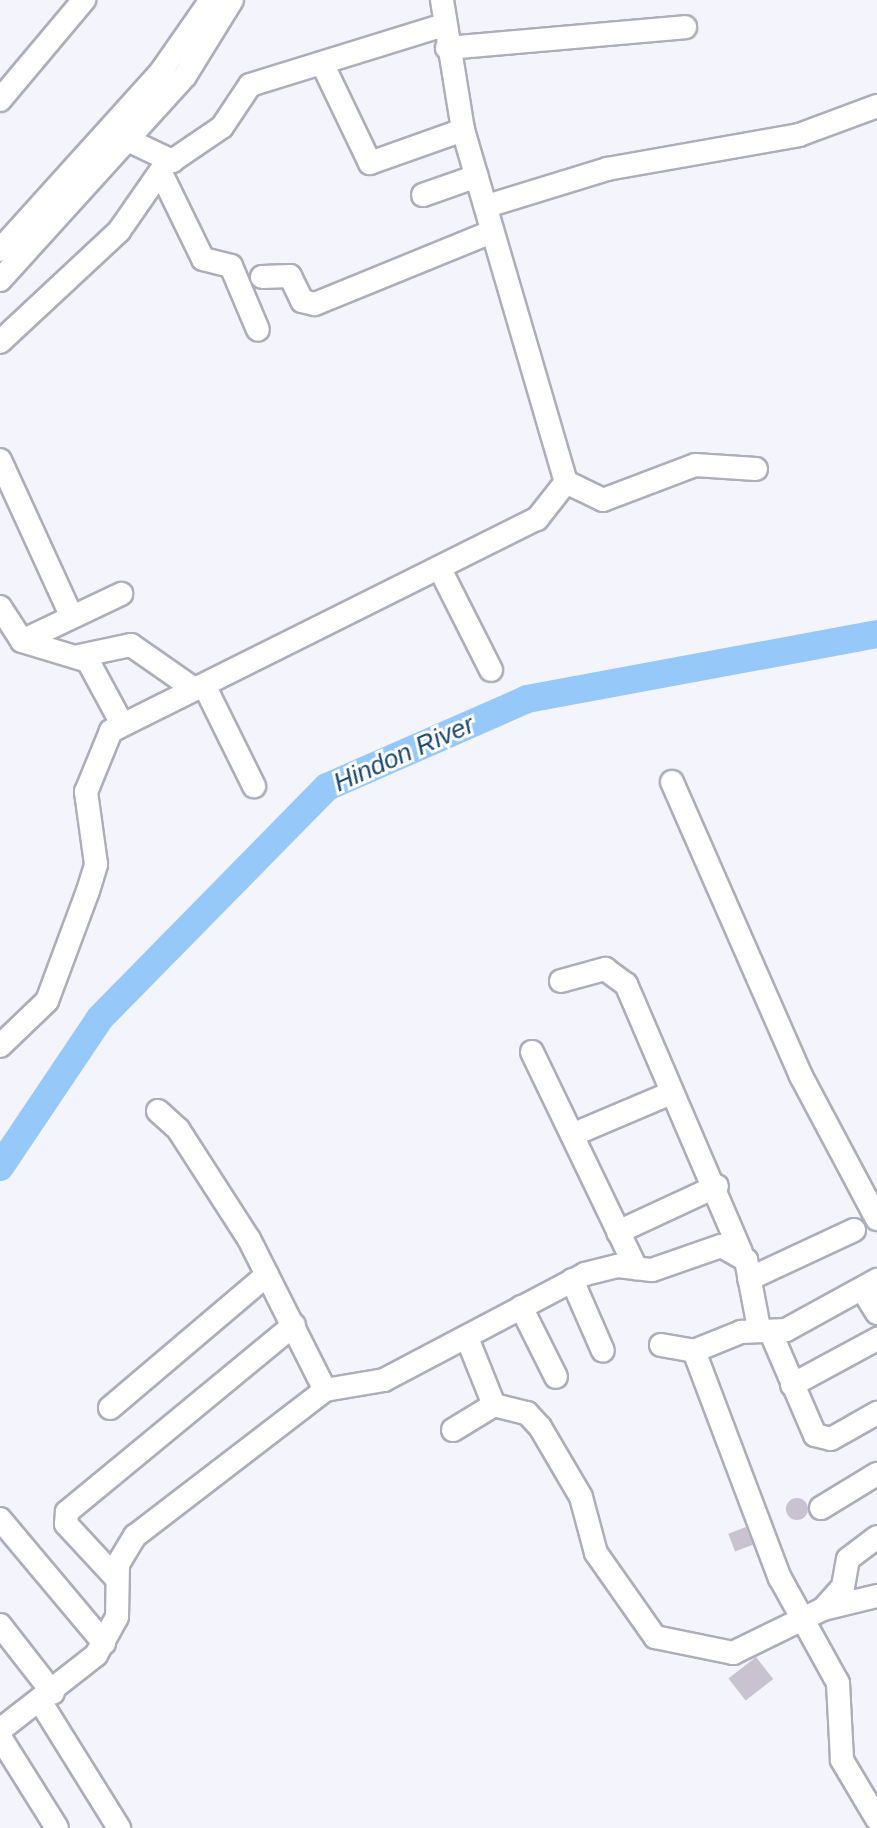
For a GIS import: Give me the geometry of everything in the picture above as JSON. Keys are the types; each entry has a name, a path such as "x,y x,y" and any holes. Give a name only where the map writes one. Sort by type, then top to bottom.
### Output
{"street":[{"path":"0,100 84,0"},
{"path":"0,250 160,73 211,0"},
{"path":"0,280 130,141 185,76 232,0"},
{"path":"442,0 463,130 566,482 603,500 695,465 756,469"},
{"path":"0,342 119,231 165,169 222,127 241,91 322,63 446,36 685,27"},
{"path":"322,63 370,163 463,130"},
{"path":"487,206 607,169 799,135 877,106"},
{"path":"130,141 165,169 203,259 231,266 258,330"},
{"path":"423,195 477,176"},
{"path":"262,277 290,276 302,301 315,304 491,232"},
{"path":"0,460 71,615"},
{"path":"2,1040 47,1001 96,864 86,792 103,743 122,724 440,569 548,511 566,482"},
{"path":"440,569 491,670"},
{"path":"22,641 71,615 121,594"},
{"path":"0,607 22,641 79,656 97,671 122,724"},
{"path":"79,656 131,645 199,687 254,786"},
{"path":"672,782 801,1076 877,1219"},
{"path":"561,981 605,969 617,973 717,1186 765,1330 822,1441 877,1413"},
{"path":"532,1052 636,1268"},
{"path":"572,1135 671,1093"},
{"path":"158,1111 205,1169 267,1275 325,1390"},
{"path":"618,1232 717,1186"},
{"path":"749,1279 854,1230"},
{"path":"57,1828 2,1727 46,1697 104,1643 117,1617 120,1556 135,1536 325,1390 364,1388 467,1338 572,1280 636,1268 652,1270 721,1246 741,1252"},
{"path":"110,1408 267,1275"},
{"path":"572,1280 603,1351"},
{"path":"661,1345 694,1351 765,1330 869,1284 877,1313"},
{"path":"521,1307 556,1377"},
{"path":"117,1579 66,1524 67,1512 294,1325"},
{"path":"467,1338 494,1405"},
{"path":"792,1385 877,1339"},
{"path":"694,1351 802,1620 842,1695 842,1760 877,1819"},
{"path":"453,1430 494,1405 527,1413 540,1427 581,1497 596,1553 655,1637 733,1653 823,1609 877,1596"},
{"path":"821,1508 877,1474"},
{"path":"0,1519 104,1643"},
{"path":"823,1609 843,1587 848,1559 877,1537"},
{"path":"0,1625 46,1697 119,1828"}],"building":[{"path":"797,1498 805,1501 808,1509 805,1517 797,1520 789,1517 786,1509 789,1501"},
{"path":"746,1527 753,1545 735,1552 728,1534"},
{"path":"756,1657 773,1679 746,1701 728,1679"}],"waterway":[{"name":"Hindon River","path":"0,1167 100,1018 327,787 527,699 877,634"}]}
